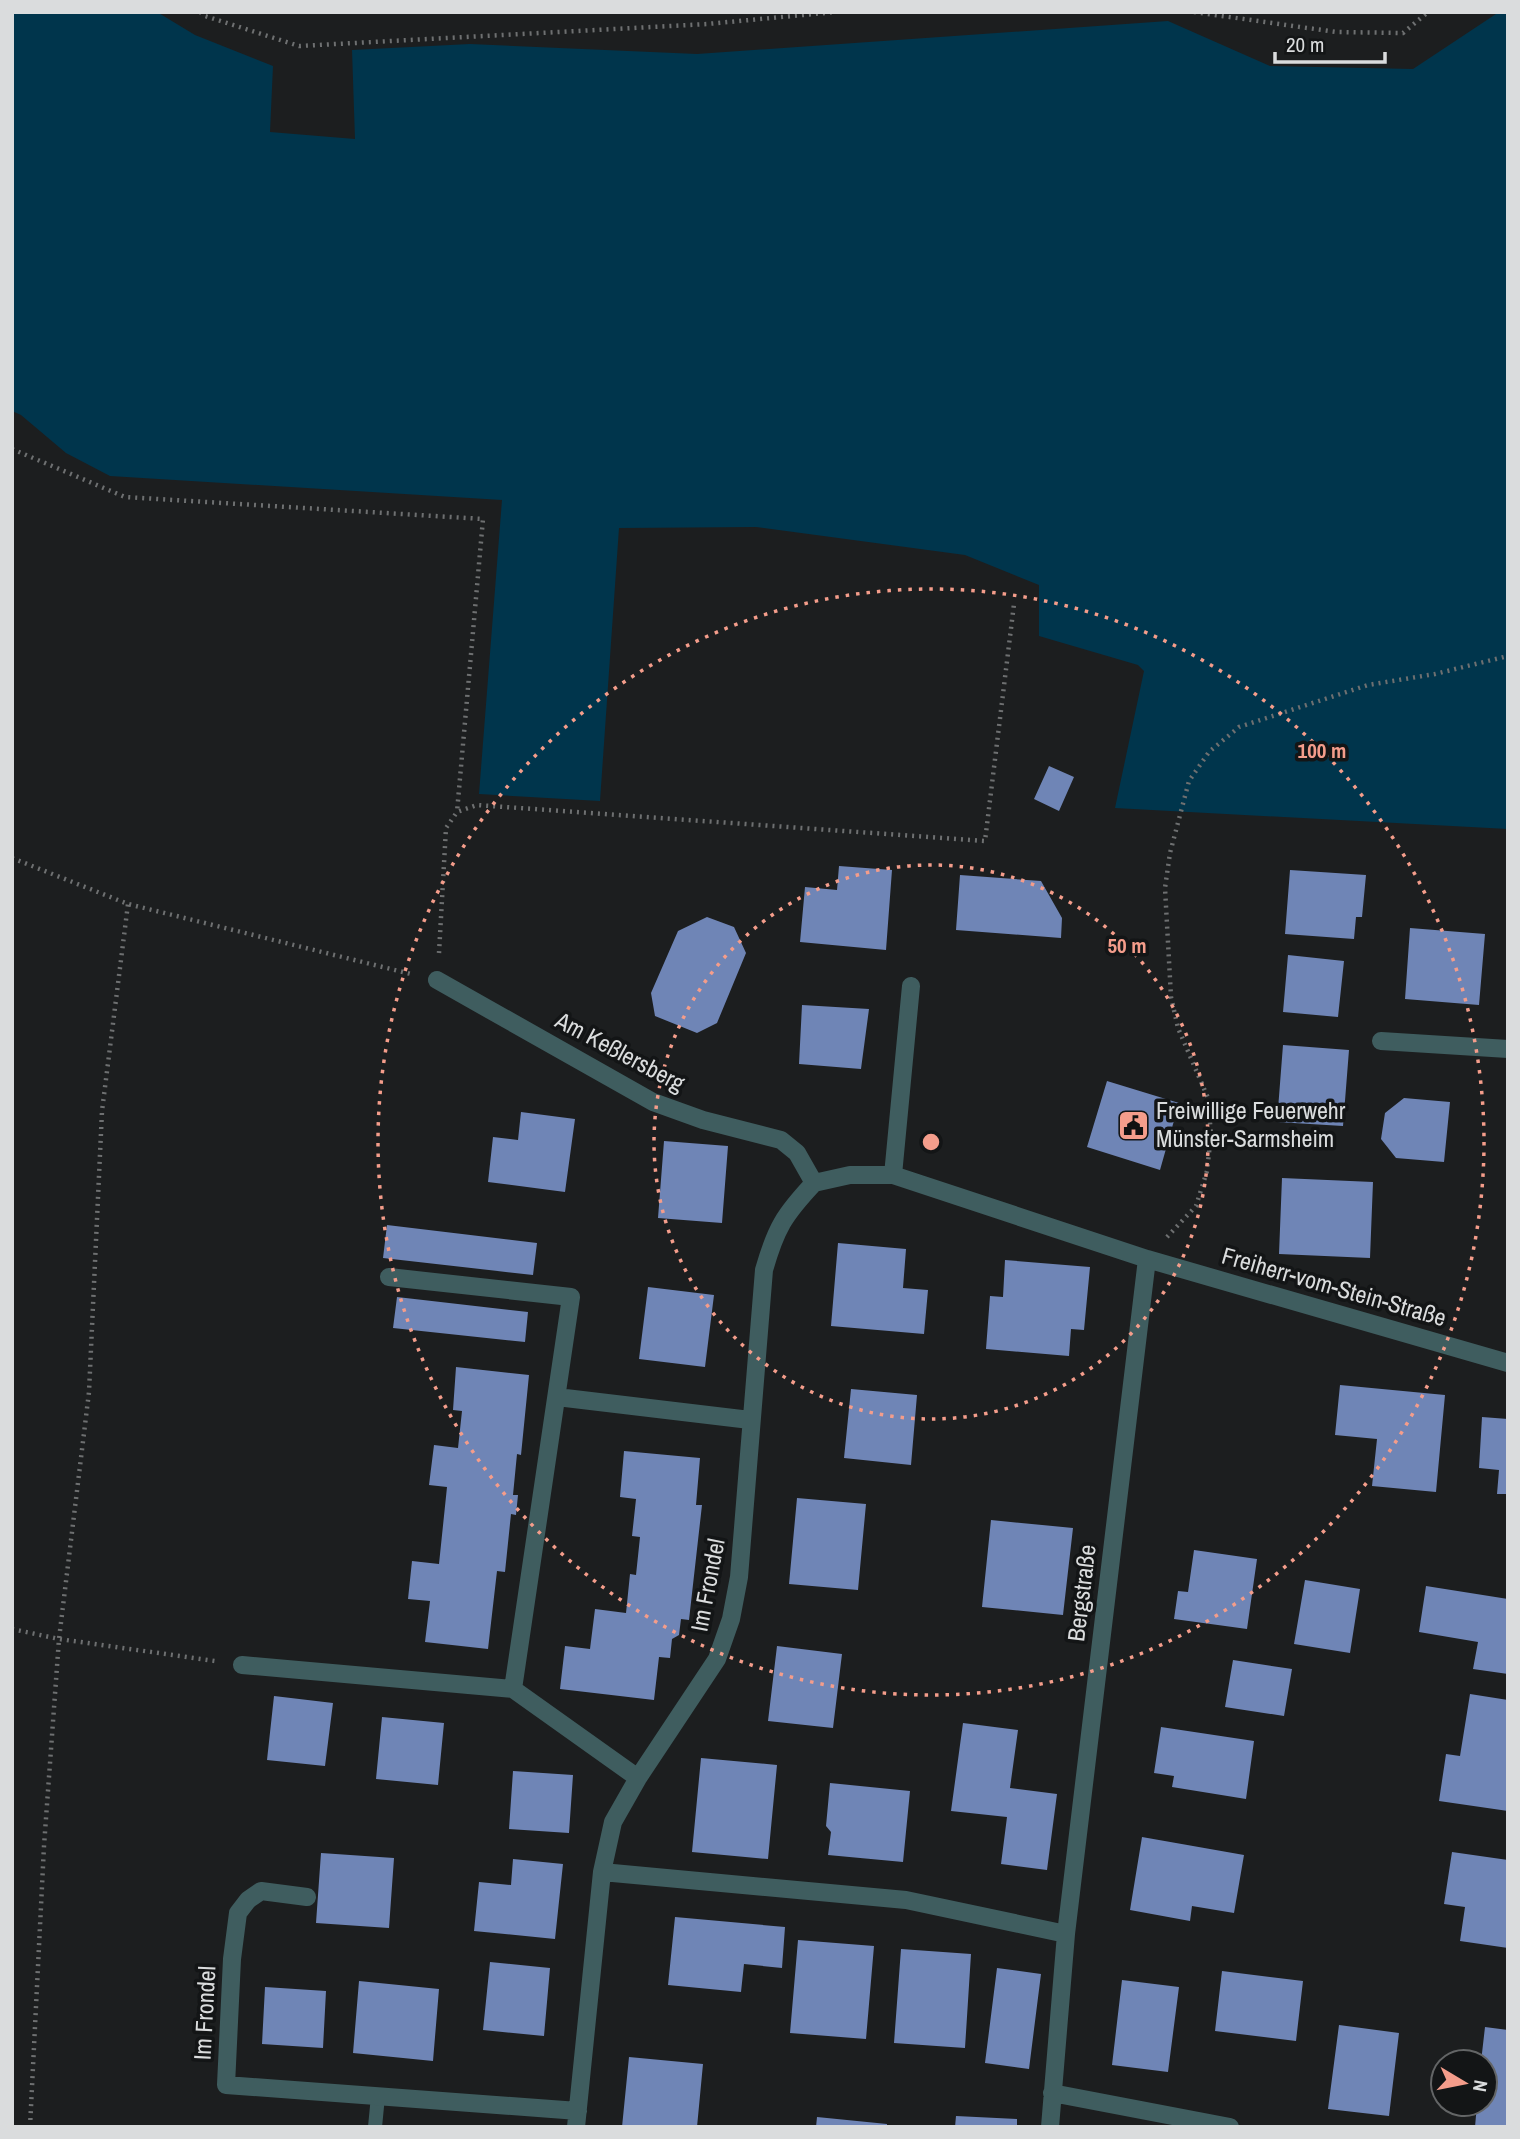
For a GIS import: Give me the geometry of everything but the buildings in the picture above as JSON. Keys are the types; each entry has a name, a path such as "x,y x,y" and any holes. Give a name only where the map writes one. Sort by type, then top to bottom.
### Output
{"street":[{"name":"Am Keßlersberg","path":"437,980 653,1101 703,1120 781,1140 797,1153 814,1183"},
{"path":"893,1175 911,986"},
{"path":"1381,1041 1508,1049"},
{"path":"814,1183 850,1175 893,1175 1147,1259"},
{"name":"Im Frondel","path":"307,1897 261,1891 248,1899 238,1913 232,1959 226,2085 378,2096 577,2119 602,1872 613,1822 638,1777 717,1659 731,1619 740,1577 750,1420 764,1270 773,1237 789,1209 814,1183"},
{"name":"Freiherr-vom-Stein-Straße","path":"1147,1259 1508,1363"},
{"name":"Bergstraße","path":"1050,2127 1066,1934 1147,1259"},
{"path":"389,1277 571,1297 513,1689"},
{"path":"557,1397 750,1420"},
{"path":"242,1665 513,1689 638,1777"},
{"path":"602,1872 906,1900 1066,1934"},
{"path":"1052,2093 1230,2127"}],"lane":[{"path":"375,2127 378,2096"}],"path":[{"path":"200,12 205,16 299,46 707,24 835,12"},
{"path":"1195,12 1336,32 1403,33 1428,12"},
{"path":"12,449 125,497 483,519 457,813 446,828 437,980 128,904 12,858"},
{"path":"457,813 477,805 985,841 1014,604"},
{"path":"1147,1259 1196,1206 1207,1171 1211,1135 1208,1098 1178,1028 1171,997 1165,888 1170,853 1189,781 1209,752 1239,727 1368,685 1435,674 1508,656"},
{"path":"30,2127 44,1846 59,1639 89,1392 102,1111 128,904"},
{"path":"12,1629 59,1639 242,1665"}],"shaded area":[{"path":"12,12 157,12 195,35 273,66 270,132 355,139 352,50 470,44 697,54 1168,21 1270,66 1413,69 1499,12 1508,12 1508,829 1115,808 1144,671 1138,665 1039,636 1039,585 965,555 756,527 619,528 600,801 479,794 502,500 110,476 66,453 21,415 12,411"}],"place":[{"name":"Freiwillige Feuerwehr Münster-Sarmsheim","path":"1133,1125"}]}
